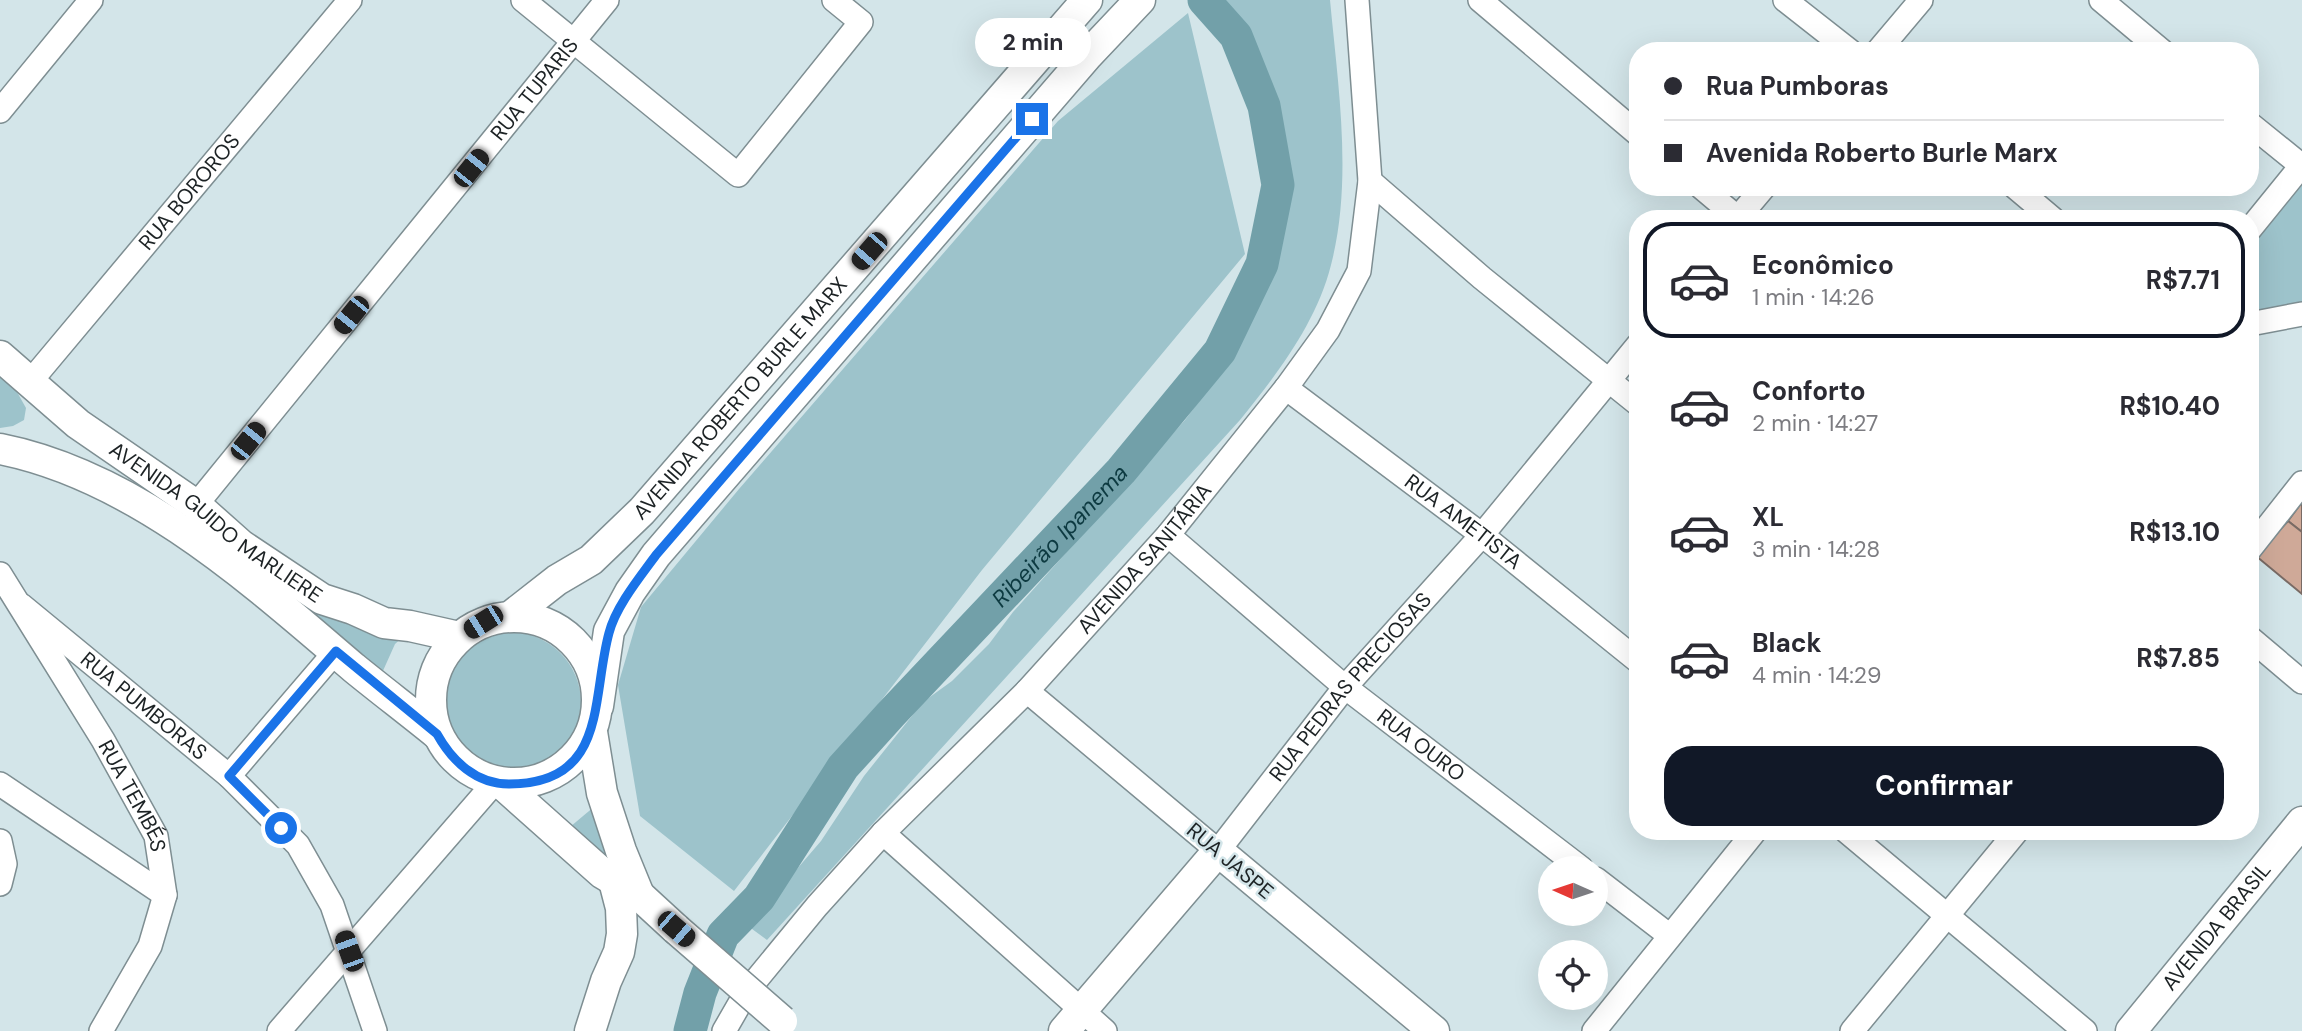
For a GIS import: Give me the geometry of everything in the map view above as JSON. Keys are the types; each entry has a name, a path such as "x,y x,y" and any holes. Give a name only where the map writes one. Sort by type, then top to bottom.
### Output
{"main road":[{"name":"AVENIDA ROBERTO BURLE MARX","path":"511,616 558,580 591,560 642,511 1087,0"},
{"name":"AVENIDA ROBERTO BURLE MARX","path":"595,719 609,631 630,592 656,555 1087,56 1140,0"},
{"name":"AVENIDA GUIDO MARLIERE","path":"0,356 78,424 196,505 241,545 322,599 383,623 458,637"},
{"name":"AVENIDA GUIDO MARLIERE","path":"0,449 66,467 159,516 268,593 437,734"},
{"path":"590,1031 606,981 619,952 626,888 621,852 602,793 593,671 574,641 545,622 511,616 483,622 458,637 442,657 432,682 430,709 437,734 447,751 460,765 477,776 499,783 525,784 546,778 565,767 581,751 595,719"},
{"path":"499,783 669,923 788,1026"},
{"name":"AVENIDA BRASIL","path":"2131,1031 2302,822"},
{"name":"RUA PEDRAS PRECIOSAS","path":"1073,1021 1217,851"},
{"name":"RUA JASPE","path":"1217,851 1434,1031"},
{"path":"619,952 647,927 669,923"}],"street":[{"path":"0,111 91,0"},
{"name":"RUA BOROROS","path":"30,382 350,0"},
{"path":"523,0 738,174 861,22 834,0"},
{"name":"RUA TUPARIS","path":"196,505 607,0"},
{"name":"AVENIDA SANITÁRIA","path":"724,1031 747,991 787,941 883,833 1027,691 1168,535 1286,388 1328,330 1359,271 1370,181 1357,0"},
{"path":"1480,0 1629,126"},
{"path":"1785,0 1839,42"},
{"path":"1886,42 1921,0"},
{"path":"2101,0 2151,42"},
{"path":"2259,131 2302,166 2259,218"},
{"path":"1370,181 1482,278 1629,397"},
{"path":"1712,196 1728,210"},
{"path":"1745,210 1757,196"},
{"path":"2026,196 2042,210"},
{"path":"2259,322 2302,314"},
{"name":"RUA PEDRAS PRECIOSAS","path":"1217,851 1345,687 1482,535 1629,357"},
{"name":"RUA AMETISTA","path":"1286,388 1482,535 1629,654"},
{"path":"2259,538 2302,483"},
{"name":"RUA OURO","path":"1168,535 1345,687 1565,856"},
{"name":"RUA TEMBÉS","path":"0,574 103,740 156,836 165,895 150,946 101,1031"},
{"name":"RUA PUMBORAS","path":"21,605 229,776 298,845 332,905 375,1031"},
{"path":"2259,646 2302,682"},
{"path":"229,776 336,651"},
{"name":"RUA JASPE","path":"1027,691 1217,851"},
{"path":"278,1031 499,783"},
{"path":"0,784 165,895"},
{"path":"883,833 1073,1021 1105,1031"},
{"path":"1594,1031 1748,840"},
{"path":"1857,840 2085,1031"},
{"path":"1852,1031 2010,840"},
{"path":"0,841 5,864 0,884"},
{"path":"1608,888 1670,936"}],"shaded area":[{"path":"1222,0 1330,0 1342,133 1341,200 1331,265 1316,308 1294,347 1240,420 767,940 748,926 821,841 864,776 923,702 952,681 989,644 1013,612 1185,420 1215,380 1269,270 1286,214 1290,174 1285,134 1241,19"},
{"path":"1188,13 1245,254 982,570 734,891 640,816 618,685 641,607 739,489 1058,121"},
{"path":"2296,180 2302,185 2302,303 2259,311 2259,232"},
{"path":"0,377 17,392 26,408 24,420 13,426 0,428"},
{"path":"299,603 368,631 406,634 395,644 382,673"},
{"path":"510,632 537,637 560,653 576,676 581,703 576,730 560,753 537,769 510,774 483,769 460,753 444,730 439,703 444,676 460,653 483,637"},
{"path":"595,806 626,883 564,832"}],"building":[{"path":"2302,502 2302,532 2288,521"},
{"path":"2288,521 2302,532 2302,594 2259,558 2259,553"}],"waterway":[{"name":"Ribeirão Ipanema","path":"690,1031 700,993 723,935 759,898 843,767 1121,471 1220,351 1262,264 1278,185 1264,106 1236,36 1204,0"}],"route":[{"path":"281,828 229,776 336,651 437,734 460,765 477,776 502,784 525,784 546,778 565,767 581,751 592,732 609,631 630,592 656,555 1032,119"}]}
